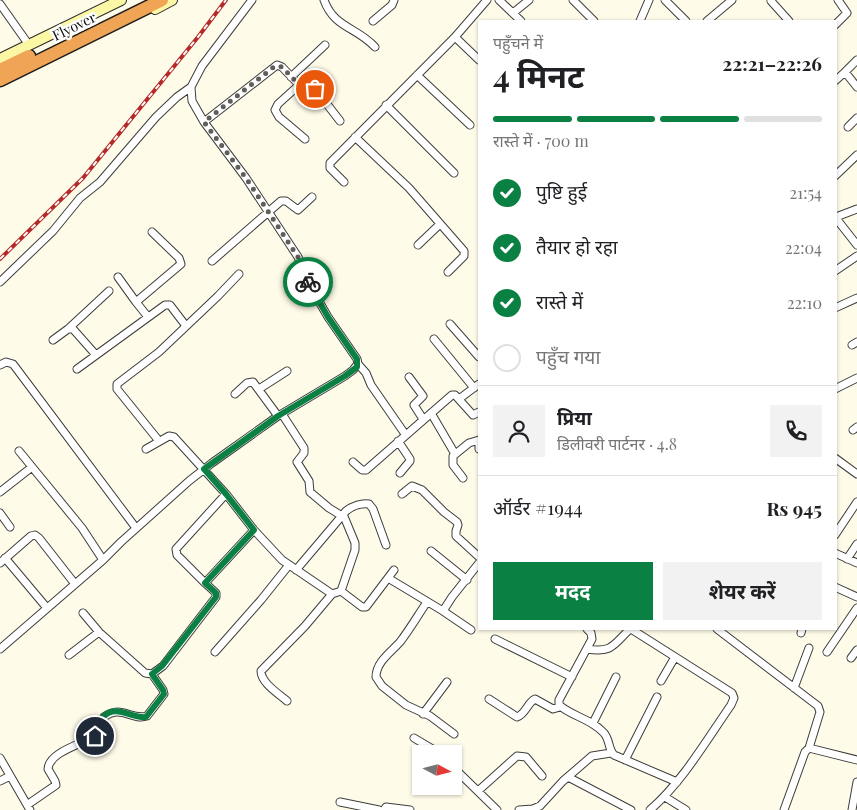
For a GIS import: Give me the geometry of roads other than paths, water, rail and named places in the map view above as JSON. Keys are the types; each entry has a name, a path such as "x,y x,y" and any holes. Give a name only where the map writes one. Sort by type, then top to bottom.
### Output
{"highway":[{"name":"Flyover","path":"0,70 143,0"},
{"name":"Flyover","path":"0,80 162,0"}],"street":[{"path":"0,59 121,0"},
{"path":"0,86 172,0"},
{"path":"0,282 53,231 80,198 100,182 156,117 177,97 191,87 202,66 252,0"},
{"path":"324,0 331,16 339,23 366,37 375,47"},
{"path":"373,21 392,5 394,0"},
{"path":"344,182 330,168 329,164 455,37 487,0"},
{"path":"499,0 520,20"},
{"path":"513,13 529,0"},
{"path":"573,0 593,20"},
{"path":"640,20 649,0"},
{"path":"664,0 685,20"},
{"path":"708,20 732,0"},
{"path":"837,23 847,13 838,0"},
{"path":"771,1 788,20"},
{"path":"0,4 29,45"},
{"path":"455,37 478,59"},
{"path":"291,76 325,45"},
{"path":"837,79 857,60"},
{"path":"204,122 275,66 282,67 305,90 313,88 316,90 340,121"},
{"path":"845,72 857,88"},
{"path":"417,75 470,125"},
{"path":"299,85 278,104 275,110 280,117 305,139"},
{"path":"191,87 192,102 204,122 246,178 298,257 309,284 328,317 357,359 358,364 366,373 370,385 405,434"},
{"path":"386,105 454,173"},
{"path":"848,127 857,118"},
{"path":"355,137 408,188 464,253 464,256 448,272"},
{"path":"837,174 857,155"},
{"path":"212,261 284,200 298,210 312,197"},
{"path":"837,216 857,209"},
{"path":"837,220 857,245"},
{"path":"418,245 440,224"},
{"path":"136,302 181,264 179,258 152,232"},
{"path":"837,270 857,256"},
{"path":"158,441 117,389 117,384 159,352 239,274"},
{"path":"118,277 148,318"},
{"path":"53,340 68,329 109,291"},
{"path":"837,307 857,298"},
{"path":"77,369 163,306 169,304 186,326"},
{"path":"450,324 478,356"},
{"path":"68,329 74,331 96,355"},
{"path":"434,338 476,386 459,399"},
{"path":"0,365 6,362 13,364 136,528"},
{"path":"0,649 204,469 280,415 345,376 358,364"},
{"path":"259,389 287,371"},
{"path":"408,377 422,395 414,406 423,419"},
{"path":"837,387 857,378"},
{"path":"234,394 251,381 259,389 304,448 304,453 298,462 309,480 310,492 329,508 342,515 355,543 355,550 341,591"},
{"path":"353,462 362,470 366,470 452,395 455,395 473,415 478,412"},
{"path":"431,413 455,454"},
{"path":"146,449 158,441 172,436 226,494 254,530 289,565 332,594"},
{"path":"398,441 410,459 410,462 400,473"},
{"path":"463,478 453,465 455,454 468,443 478,442"},
{"path":"19,451 82,528 103,560"},
{"path":"837,460 857,474"},
{"path":"0,492 32,467"},
{"path":"402,494 412,486 422,490 457,522 456,536 478,556"},
{"path":"83,613 99,632 145,673 152,674 162,666 216,597 216,593 175,551 226,494"},
{"path":"837,532 857,502"},
{"path":"296,570 342,515 352,507 369,504 386,545"},
{"path":"0,513 10,527"},
{"path":"205,583 254,530"},
{"path":"47,608 3,560 31,536 35,535 75,584"},
{"path":"847,559 857,544"},
{"path":"431,551 467,580"},
{"path":"837,554 857,563"},
{"path":"443,611 478,564"},
{"path":"215,652 289,565"},
{"path":"341,591 362,607 366,607 394,570"},
{"path":"388,578 443,611 470,630"},
{"path":"837,588 857,597"},
{"path":"287,701 264,680 261,671 305,626 332,594 341,591"},
{"path":"427,602 400,642 378,666 376,675 382,686 406,706 435,719 454,734"},
{"path":"827,652 857,608"},
{"path":"560,707 559,700 592,639 591,633 588,630"},
{"path":"587,649 608,650 630,630"},
{"path":"633,630 732,693 734,698 677,782 665,797 650,810"},
{"path":"718,630 817,705 820,710 809,748 805,752 784,810"},
{"path":"69,654 99,632"},
{"path":"495,639 572,677"},
{"path":"794,688 809,648"},
{"path":"851,658 857,650"},
{"path":"661,681 675,657"},
{"path":"0,758 28,807 56,785 56,781 48,769 51,760 95,736 106,715 116,711 141,718 147,716 164,694 152,674"},
{"path":"593,723 616,677"},
{"path":"423,714 446,682"},
{"path":"625,760 657,696"},
{"path":"488,699 517,717 522,715 535,699 552,708 560,707 593,723 607,737 611,753"},
{"path":"414,738 426,745"},
{"path":"809,748 857,760"},
{"path":"519,810 533,809 540,806 592,756 611,753 677,782"},
{"path":"478,791 517,756 526,757 542,776"},
{"path":"0,782 10,776"},
{"path":"462,776 497,810"},
{"path":"568,778 631,810"},
{"path":"852,810 857,782"},
{"path":"665,797 686,810"},
{"path":"340,802 364,809 379,810"},
{"path":"384,810 388,807 410,810"}],"railway":[{"path":"0,259 83,178 226,0"}]}
